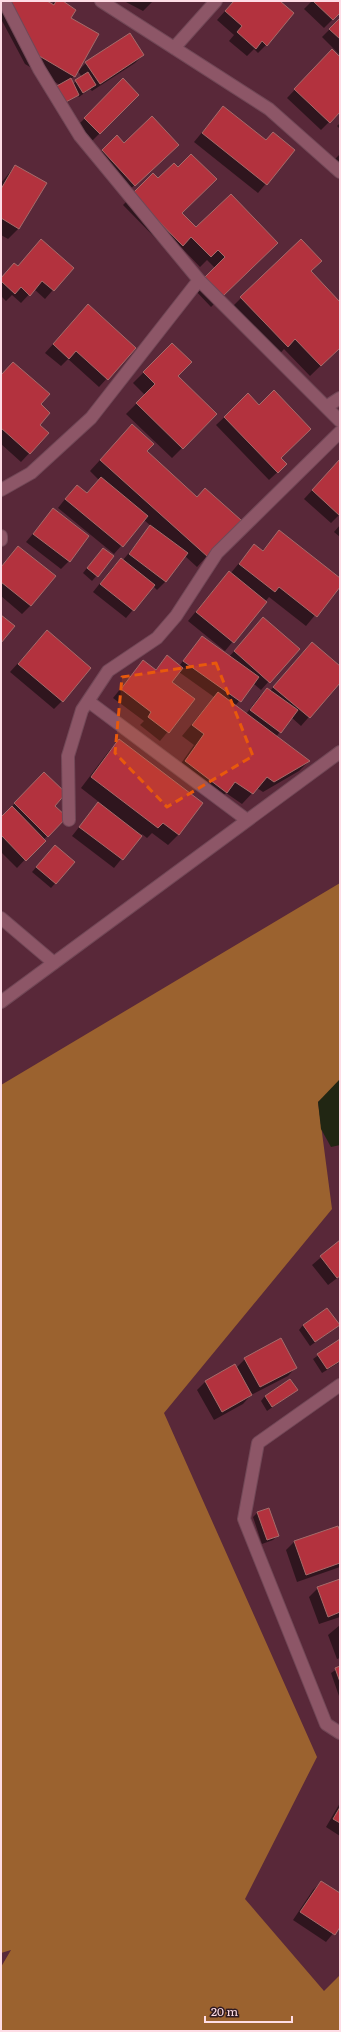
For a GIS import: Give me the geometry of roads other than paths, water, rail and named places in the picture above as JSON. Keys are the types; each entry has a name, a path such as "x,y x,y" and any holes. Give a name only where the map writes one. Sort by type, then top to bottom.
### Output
{"street":[{"path":"4,1 39,69 80,136 199,280 340,421"},
{"path":"101,1 269,109 340,172"},
{"path":"174,48 216,1"},
{"path":"1,490 31,473 91,418 199,280"},
{"path":"326,407 340,398"},
{"path":"69,820 68,756 82,710 108,671 157,638 176,616 217,553 340,432"},
{"path":"88,701 247,820"},
{"path":"1,1002 340,752"},
{"path":"1,918 54,963"},
{"path":"340,1385 258,1443 244,1519 326,1724 340,1733"}]}
